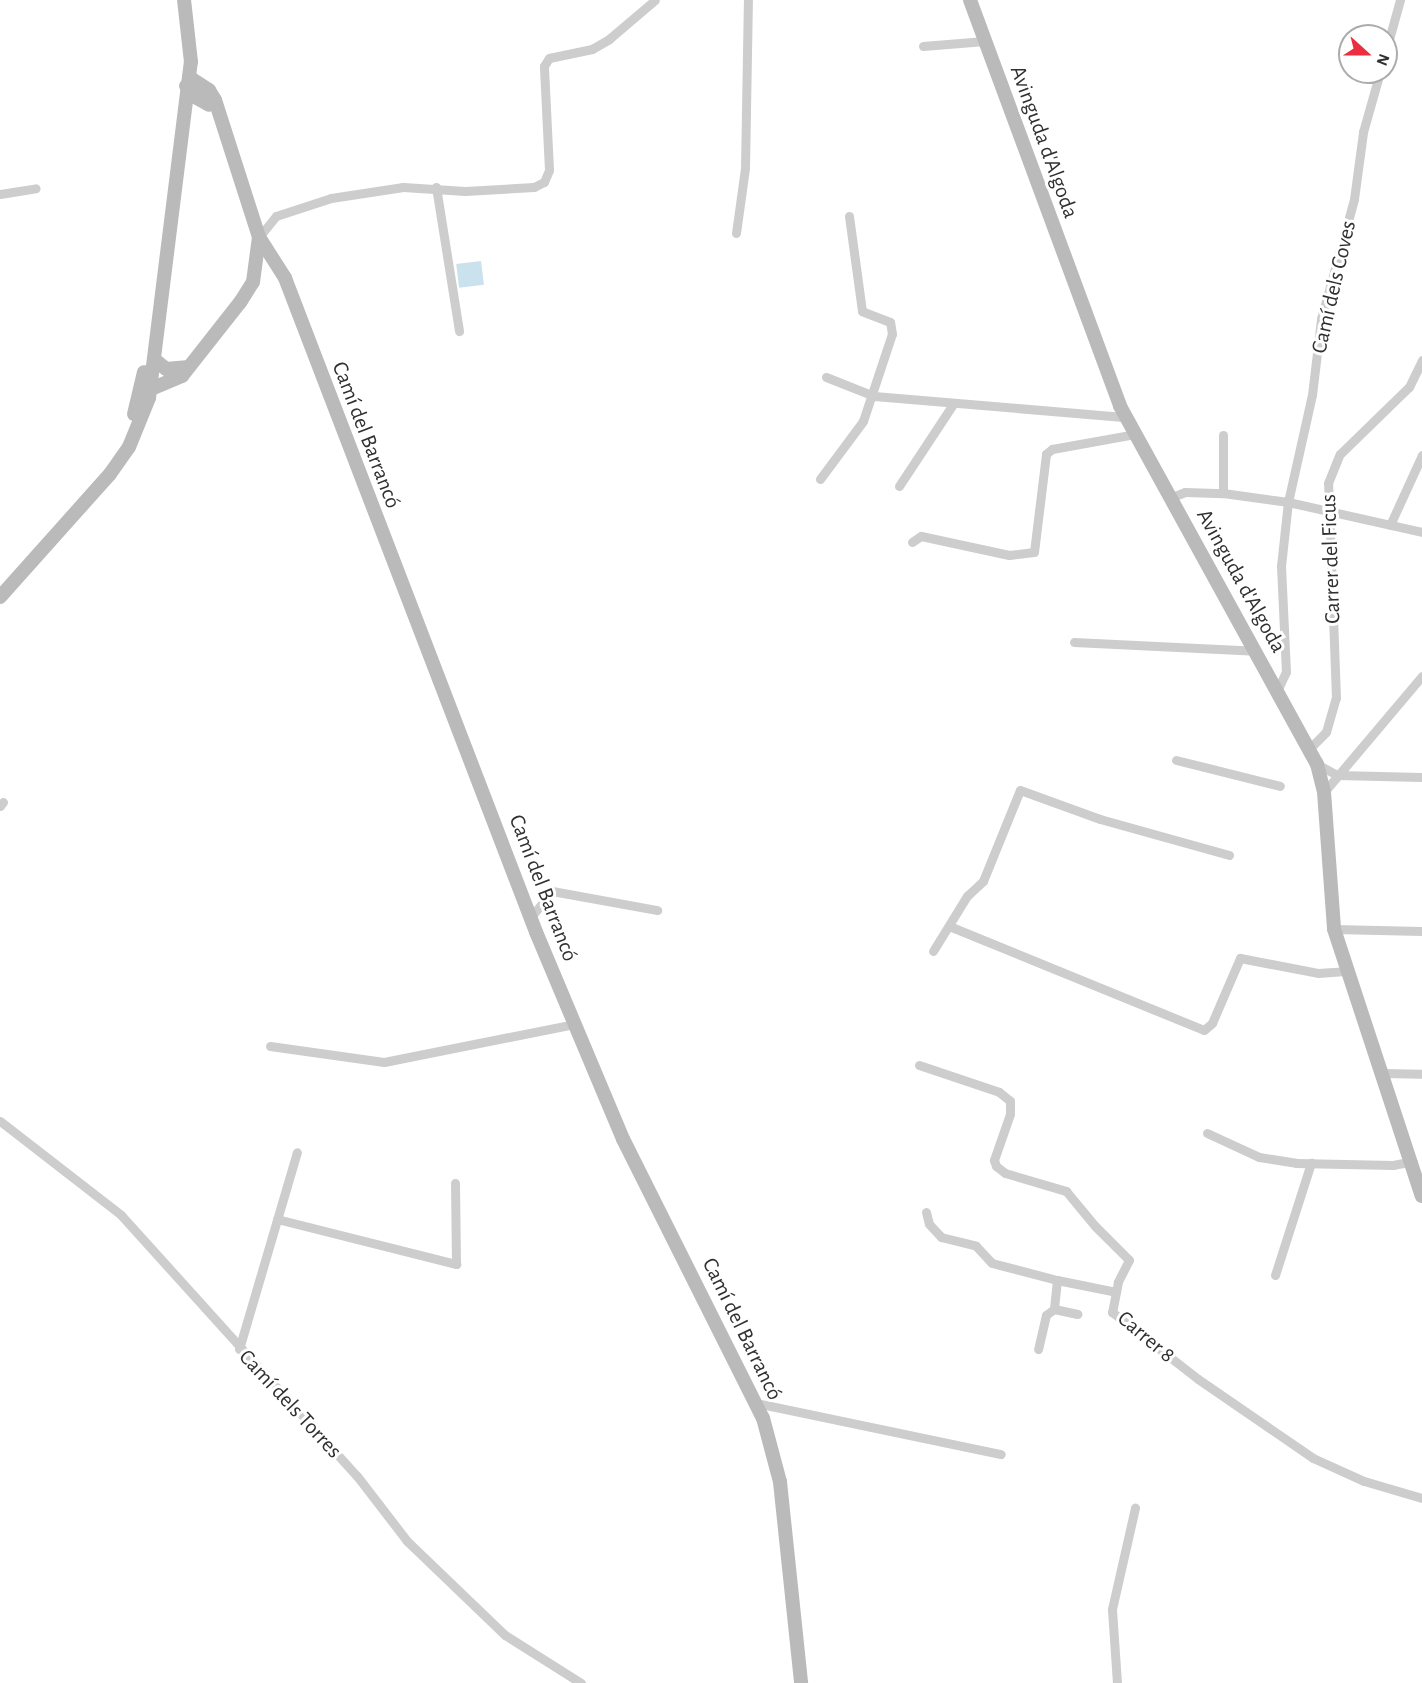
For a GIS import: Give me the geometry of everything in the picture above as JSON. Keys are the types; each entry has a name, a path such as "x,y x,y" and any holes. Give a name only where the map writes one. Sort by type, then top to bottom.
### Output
{"street":[{"path":"177,0 182,47 192,87"},
{"path":"121,446 132,434 160,364 185,113 192,87 184,0"},
{"path":"152,382 166,385 189,367 253,282 259,237 276,216 331,198 403,187 487,190 534,187 544,182 549,171 544,66 549,58 592,49 609,39 655,0"},
{"path":"736,233 745,168 748,0"},
{"name":"Avinguda d'Algoda","path":"970,0 1126,417 1317,764 1324,792 1335,929 1345,971 1383,1073 1413,1161 1422,1196"},
{"path":"1393,24 1400,0"},
{"path":"923,46 985,41"},
{"path":"96,488 121,446 138,405 150,339 182,47"},
{"name":"Camí dels Coves","path":"1277,691 1286,672 1281,566 1288,502 1312,395 1321,319 1354,199 1363,132 1377,84"},
{"path":"169,182 173,175 183,98 192,87"},
{"name":"Camí del Barrancó","path":"192,87 210,90 213,108 259,237 285,278 333,412 531,917 623,1139 756,1403 774,1450 780,1482 801,1683"},
{"path":"185,113 213,108"},
{"path":"436,187 459,331"},
{"path":"0,194 36,188"},
{"path":"820,479 863,421 874,396 892,327 890,322 862,311 849,216"},
{"path":"0,597 129,447 152,382 150,339"},
{"name":"Carrer del Ficus","path":"1309,749 1326,732 1336,698 1328,483 1340,454 1409,387 1422,360"},
{"path":"160,364 189,367"},
{"path":"826,377 874,396 1126,417"},
{"path":"899,486 953,404"},
{"path":"912,542 921,536 1009,555 1034,552 1046,454 1052,449 1135,434"},
{"path":"1223,435 1223,493"},
{"path":"1390,525 1422,455"},
{"path":"1170,498 1198,491 1223,493 1288,502 1422,532"},
{"path":"1074,642 1255,651"},
{"path":"1324,792 1422,676"},
{"path":"1176,760 1280,786"},
{"path":"1317,764 1337,775 1422,777"},
{"path":"933,951 967,896 983,881 1020,790 1100,819 1229,855"},
{"path":"531,917 552,891 657,910"},
{"path":"949,926 1204,1030 1212,1023 1240,958 1318,973 1345,971"},
{"path":"1335,929 1422,931"},
{"path":"270,1046 384,1062 575,1024"},
{"name":"Carrer 8","path":"919,1065 999,1092 1010,1101 1010,1114 994,1160 996,1166 1005,1173 1066,1191 1095,1226 1129,1260 1116,1292 1112,1312 1136,1332 1313,1458 1364,1480 1422,1498"},
{"path":"1383,1073 1422,1074"},
{"name":"Camí dels Torres","path":"0,1121 121,1215 239,1349 357,1476 407,1541 506,1635 581,1683"},
{"path":"1207,1133 1258,1157 1311,1163 1393,1165 1413,1161"},
{"path":"239,1349 297,1152"},
{"path":"1275,1275 1311,1163"},
{"path":"277,1219 456,1264 454,1183"},
{"path":"926,1212 929,1224 941,1237 976,1246 992,1263 1116,1292"},
{"path":"1038,1348 1046,1315 1054,1309 1057,1280"},
{"path":"1054,1309 1077,1314"},
{"path":"756,1403 1001,1454"},
{"path":"1117,1683 1112,1609 1135,1508"}],"water":[{"path":"481,261 484,285 459,288 456,264"}]}
